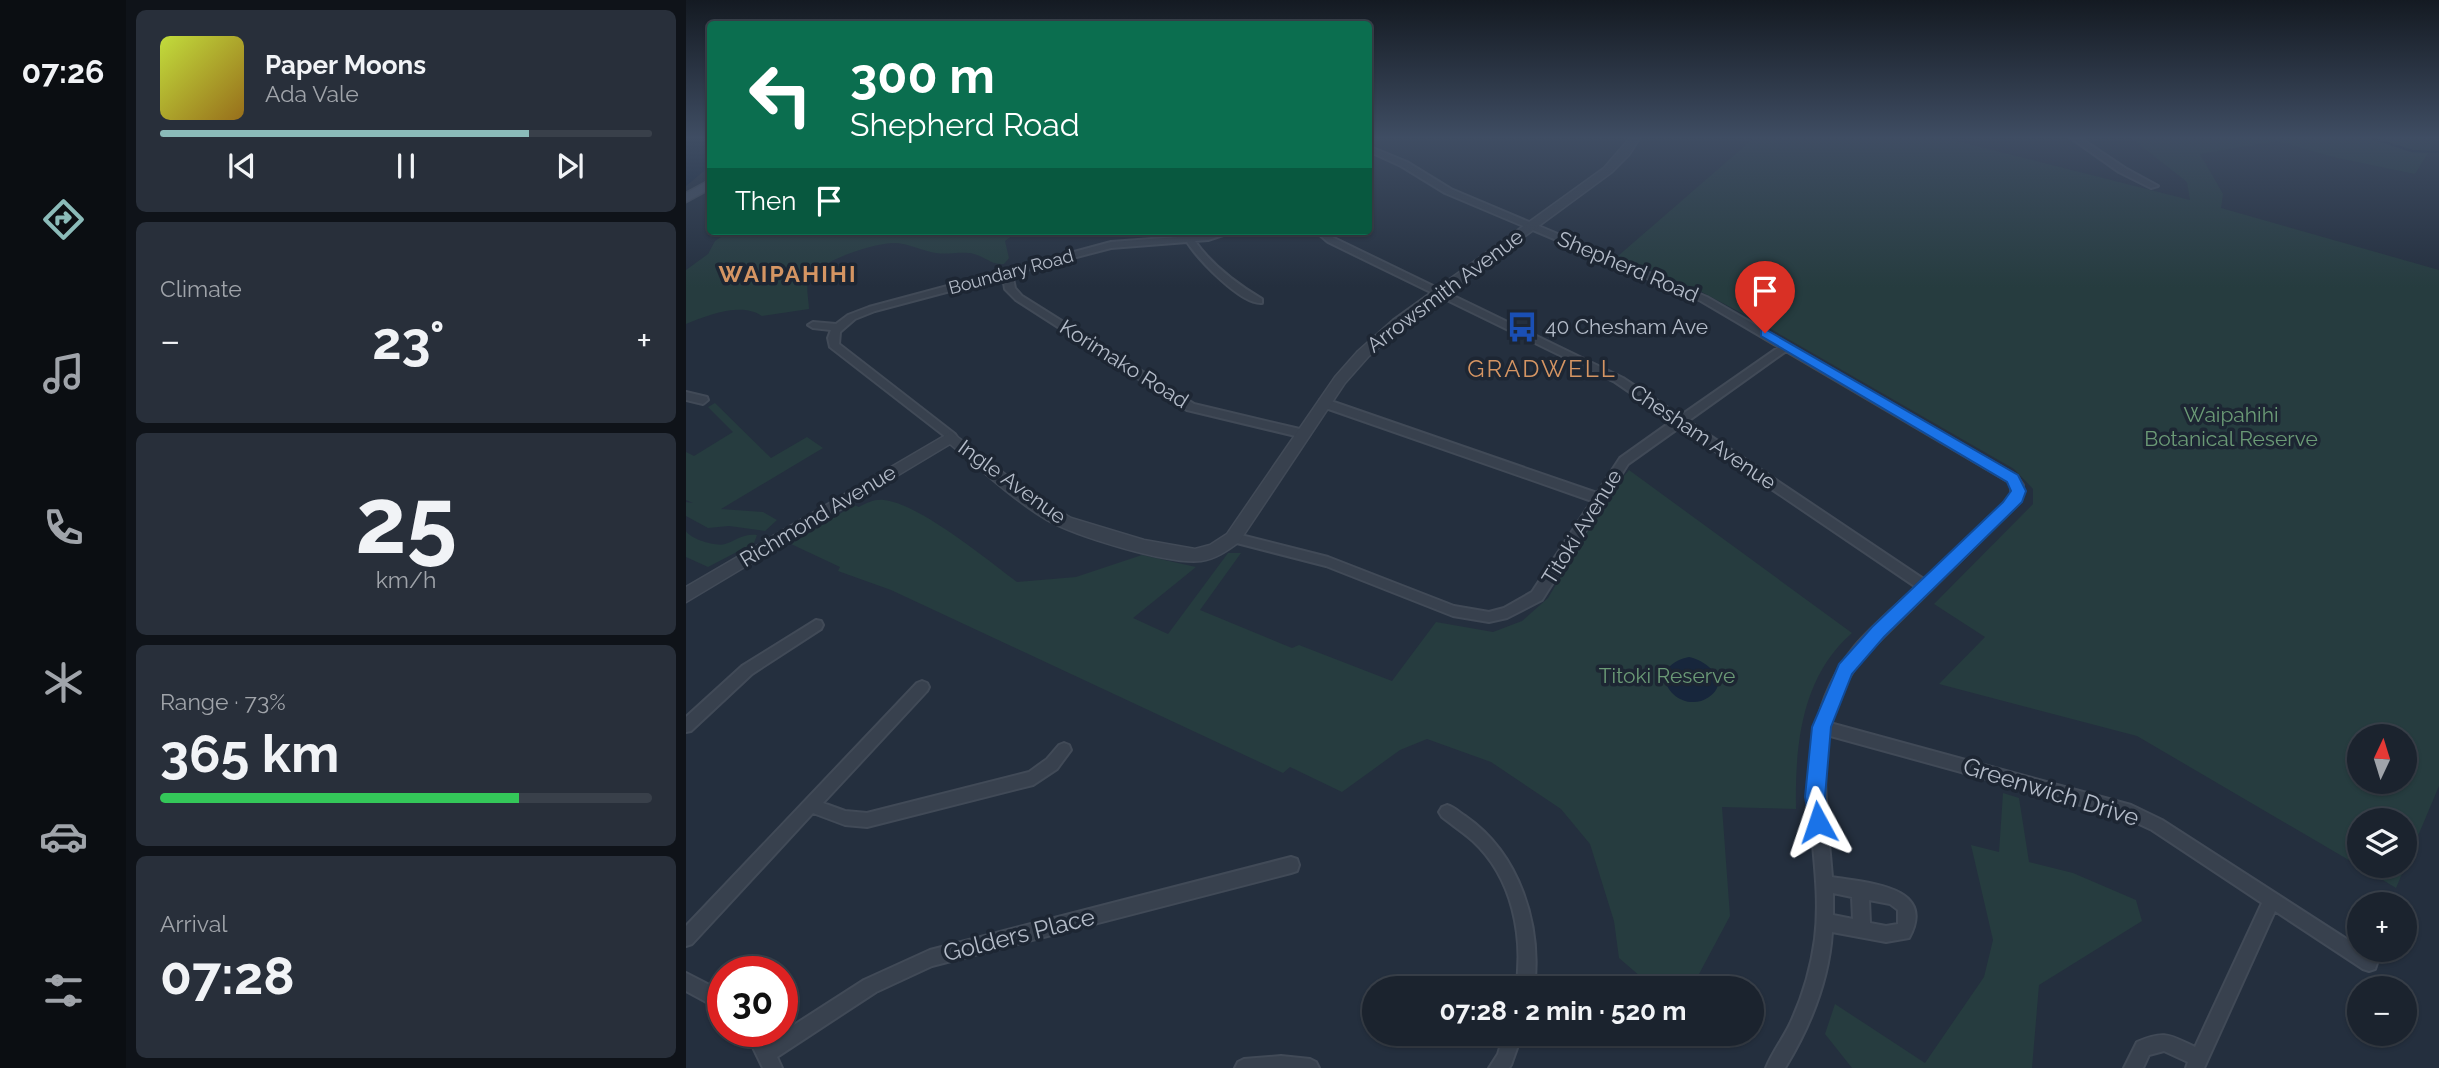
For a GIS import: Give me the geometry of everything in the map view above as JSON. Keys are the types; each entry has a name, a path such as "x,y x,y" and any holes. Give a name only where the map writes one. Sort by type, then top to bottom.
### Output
{"main road":[{"path":"686,198 703,188"}],"street":[{"name":"Shepherd Road","path":"1443,188 1704,299 2013,478 2018,491"},
{"name":"Arrowsmith Avenue","path":"1233,538 1350,367 1440,292 1582,188"},
{"name":"Boundary Road","path":"838,327 872,309 1118,243 1206,238 1217,235"},
{"name":"Chesham Avenue","path":"1325,235 1619,380 1926,587"},
{"path":"1189,239 1195,249 1243,292 1259,300"},
{"name":"Korimako Road","path":"1007,272 1010,289 1019,298 1175,398 1211,413 1304,434"},
{"path":"813,325 838,327 833,336 834,345 951,437"},
{"name":"Titoki Avenue","path":"1233,538 1328,562 1453,611 1489,617 1507,613 1537,596 1624,461 1787,346"},
{"path":"686,396 703,400"},
{"path":"1324,403 1598,498"},
{"name":"Ingle Avenue","path":"951,437 1043,510 1081,528 1195,555 1209,553 1233,538"},
{"name":"Richmond Avenue","path":"686,596 951,437"},
{"path":"1775,1068 1808,1005 1819,962 1825,922 1825,884 1815,797 1822,727 1845,670 1878,632 2017,498 2018,491"},
{"path":"686,726 747,670 816,625"},
{"path":"686,938 922,687"},
{"name":"Greenwich Drive","path":"1822,727 2126,810 2157,825 2369,963"},
{"path":"812,805 852,821 867,820 1032,778 1052,764 1064,750"},
{"path":"1447,812 1480,838 1502,867 1517,895 1526,932 1525,976"},
{"name":"Golders Place","path":"770,1060 870,986 930,958 1291,865"},
{"path":"1825,884 1894,897 1905,906 1908,923 1903,932 1886,934 1825,922"},
{"path":"1860,890 1861,930"},
{"path":"2133,1068 2143,1048 2164,1042 2197,1063 2270,901"},
{"path":"686,982 707,993"},
{"path":"1498,1068 1505,1059 1509,1046"},
{"path":"1244,1068 1281,1065 1310,1068"}],"green space":[{"name":"Waipahihi Botanical Reserve","path":"1697,188 2142,188 2190,200 2188,188 2219,188 2223,194 2221,208 2439,270 2439,786 2417,838 2417,808 2347,808 2347,859 2137,736 1939,684 1985,637 1934,604 2033,504 2033,489 2014,469 1698,290 1618,256"},
{"path":"724,235 1013,235 1005,241 1009,258 1004,264 969,253 936,253 894,243 859,250 832,261 812,275 807,285 809,309 762,316 754,312 735,310 686,324 686,270 708,254 715,241"},
{"path":"715,403 771,458 807,437 823,448 721,509 763,512 777,520 765,531 729,526 708,528 686,516 686,502 693,503 686,500 686,452 694,456 733,432 708,407"},
{"name":"Titoki Reserve","path":"1629,470 1852,633 1835,651 1812,691 1800,737 1796,809 1722,807 1730,916 1698,976 1640,976 1619,958 1614,921 1590,844 1561,809 1491,762 1427,739 1400,750 1342,792 1290,767 1283,773 891,590 838,571 840,567 791,544 854,505 859,507 884,500 916,511 934,522 1017,582 1076,577 1142,555 1196,567 1133,618 1168,634 1228,553 1241,553 1200,610 1292,648 1299,645 1392,681 1436,622 1493,632 1522,621 1548,598 1614,488"},
{"path":"686,531 704,542 716,544 757,535 754,543 708,567 686,557"},
{"path":"2003,793 2019,798 2029,862 2073,873 2136,900 2142,921 2039,985 2032,1068 1852,1068 1825,1034 1835,1004 1925,1063 1984,977 1993,940 1971,845 1999,852"},
{"name":"Waipahihi Botanical Reserve","path":"2380,878 2400,878 2396,888"}],"water":[{"path":"1689,657 1703,662 1717,678 1715,691 1697,702 1676,696 1665,680 1667,671 1674,663"}],"place":[{"name":"40 Chesham Ave","path":"1522,327"}],"district":[{"name":"WAIPAHIHI","path":"788,274"},
{"name":"GRADWELL","path":"1542,369"}],"route":[{"path":"1765,333 2013,478 2018,491 2017,498 1878,632 1845,670 1822,727 1817,755 1815,797 1818,822"}]}
